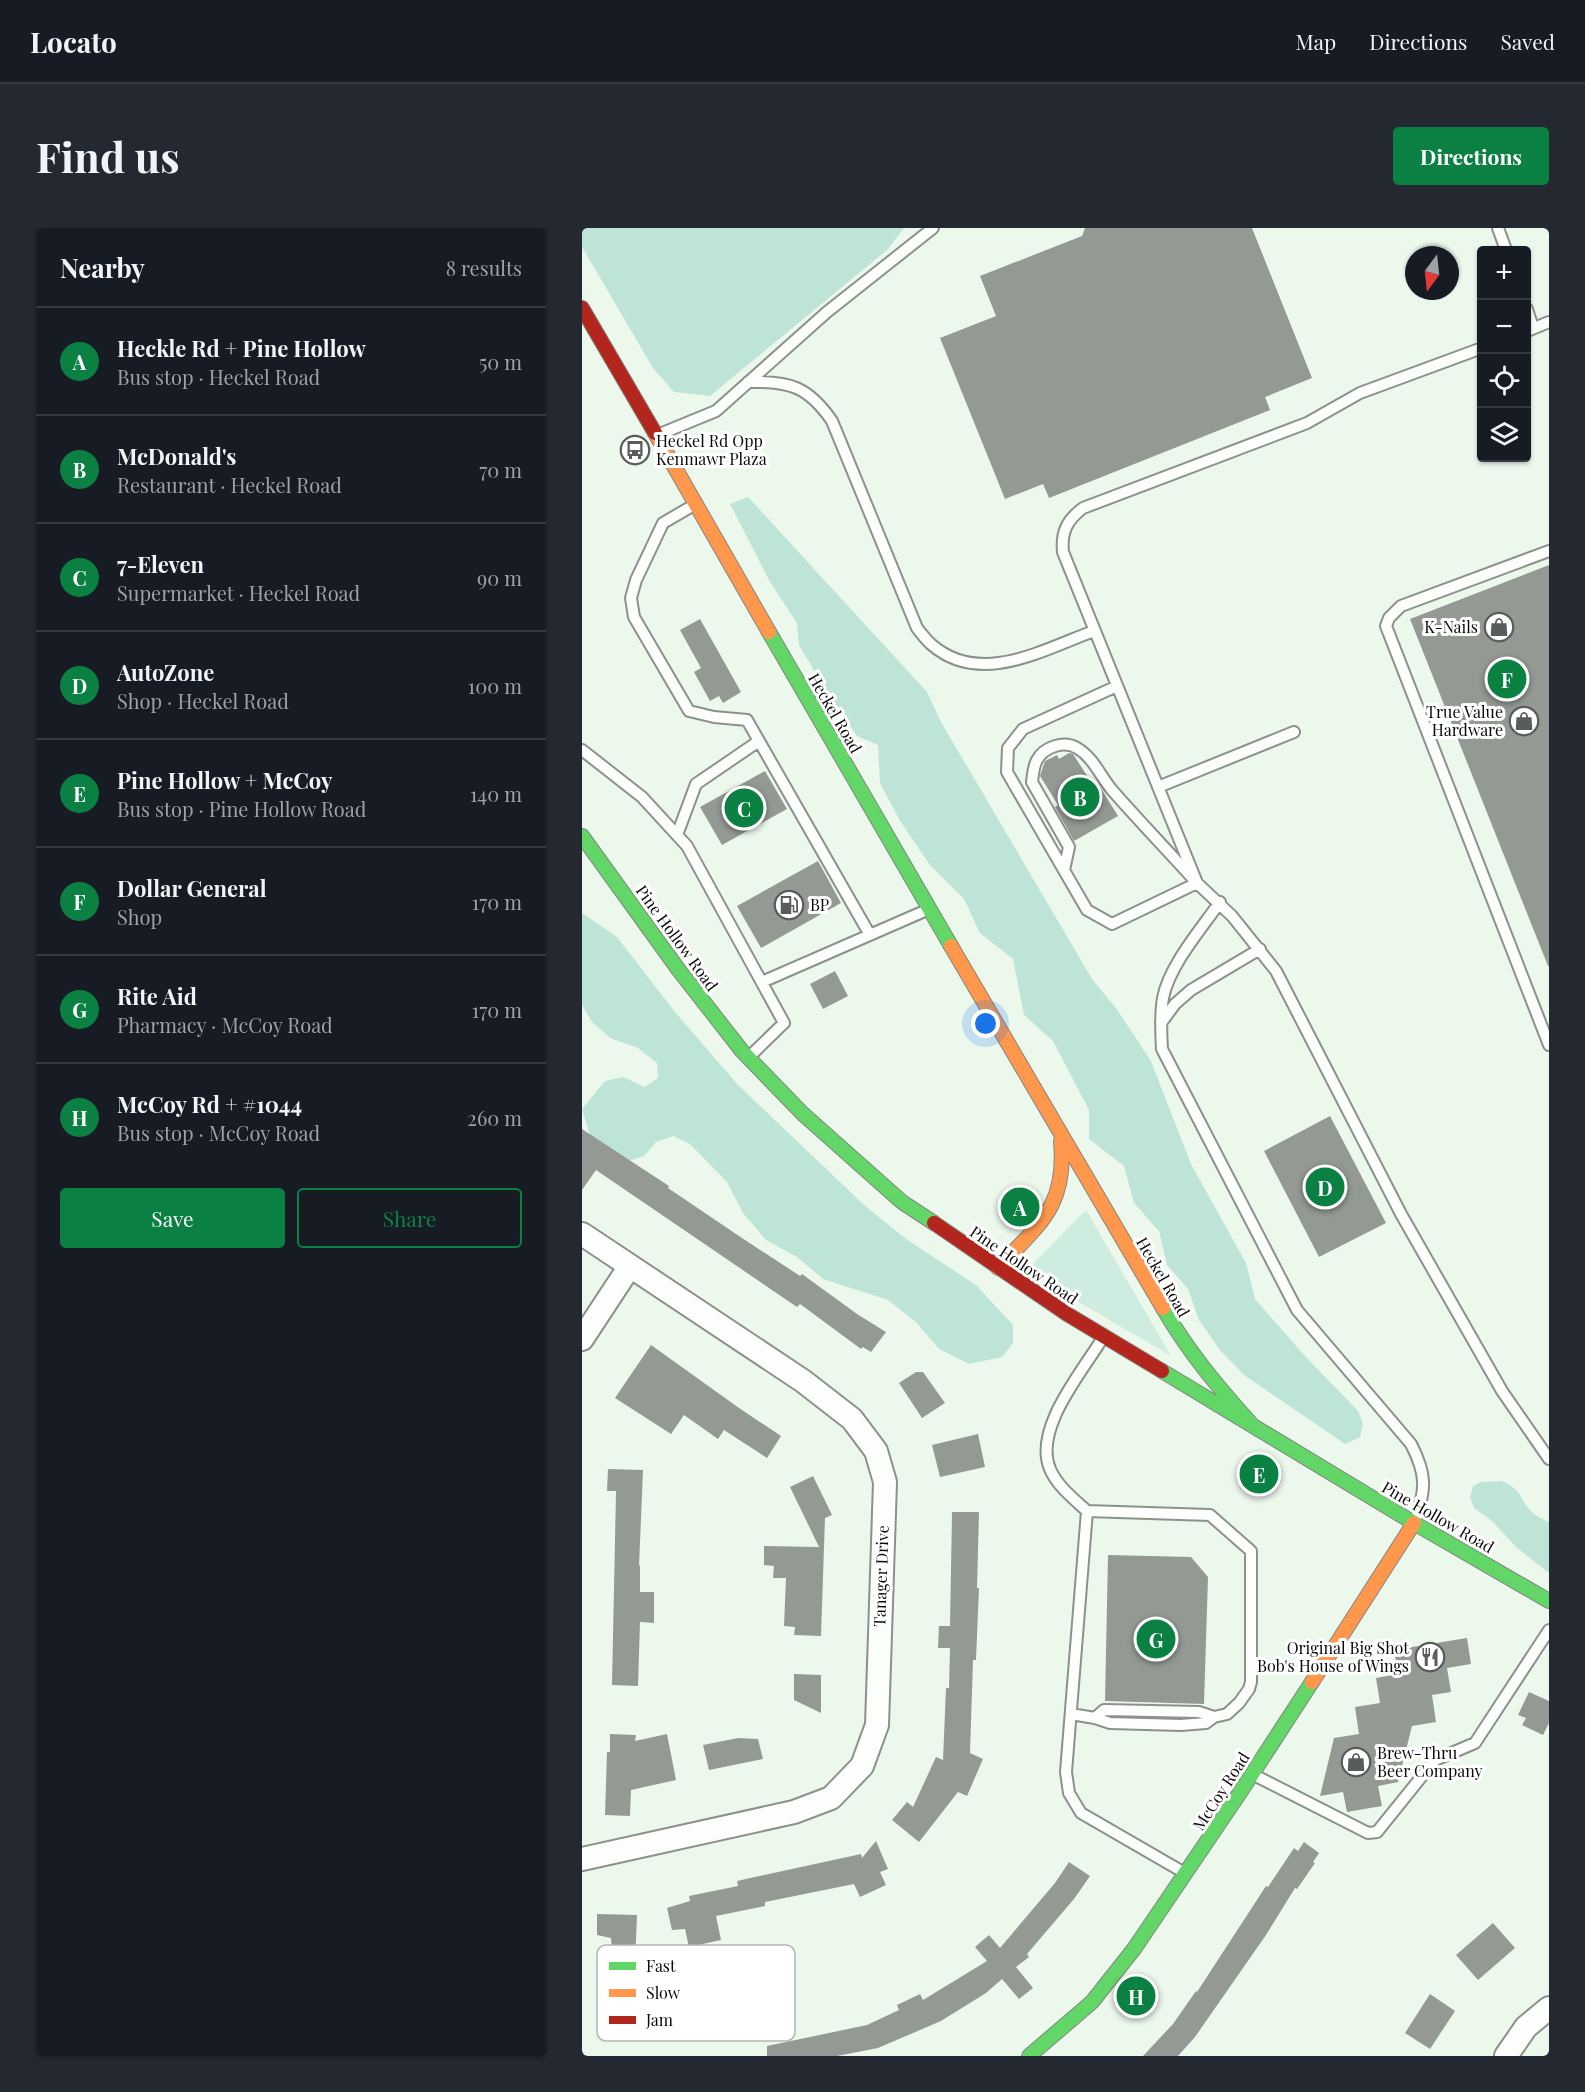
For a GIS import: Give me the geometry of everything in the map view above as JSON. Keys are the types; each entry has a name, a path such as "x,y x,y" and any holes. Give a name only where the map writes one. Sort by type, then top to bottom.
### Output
{"street":[{"name":"Heckel Road","path":"582,308 1179,1336 1202,1368 1253,1426"},
{"name":"Pine Hollow Road","path":"582,836 678,969 748,1058 803,1114 902,1202 1066,1314 1414,1523 1549,1600"},
{"name":"Heckel Road","path":"998,1268 1048,1214 1056,1200 1062,1183 1064,1161 1060,1134"},
{"name":"Tanager Drive","path":"582,1234 803,1381 852,1419 876,1451 885,1482 877,1725 862,1766 831,1798 794,1812 582,1859"},
{"path":"582,1339 630,1266"},
{"name":"McCoy Road","path":"1029,2056 1092,2002 1134,1949 1252,1774 1414,1523"},
{"path":"1506,2056 1526,2027 1549,2008"}],"lane":[{"path":"656,435 716,411 827,312 933,228"},
{"path":"1498,228 1505,246"},
{"path":"1531,329 1549,322"},
{"path":"1197,883 1063,552 1062,539 1065,527 1072,516 1083,508 1307,423 1360,393 1477,350"},
{"path":"748,382 775,381 802,390 819,403 832,421 916,628 932,645 951,658 988,665 1007,663 1094,631"},
{"path":"696,505 663,523 636,580 632,598 634,617 688,711 714,717 747,720 870,935"},
{"path":"1549,551 1401,606 1389,618 1386,626 1549,1045"},
{"path":"1117,686 1023,729 1008,748 1006,772 1087,910 1112,924 1197,883"},
{"path":"1158,787 1294,732"},
{"path":"677,835 696,784 759,741"},
{"path":"1064,870 1069,847 1032,782 1034,766 1039,756 1047,750 1070,744 1085,754 1110,788 1197,883 1220,902 1260,949 1276,972 1421,1249 1502,1391 1549,1459"},
{"path":"582,750 642,797 687,846 762,982 784,1023 748,1058"},
{"path":"1220,902 1173,970 1163,996 1162,1049 1297,1310 1410,1444 1421,1464 1424,1485 1414,1523"},
{"path":"762,982 929,909"},
{"path":"1161,1023 1175,1004 1191,990 1260,949"},
{"path":"1071,1714 1110,1723 1181,1725 1206,1723 1214,1717 1227,1714 1239,1703 1251,1682 1251,1551 1210,1515 1087,1511 1067,1493 1050,1470 1046,1453 1047,1434 1053,1417 1104,1336"},
{"path":"1087,1511 1066,1772 1069,1793 1081,1813 1186,1874"},
{"path":"1252,1774 1368,1833 1377,1832 1435,1760 1475,1743 1549,1630"}],"green space":[{"path":"1086,1210 1171,1356 1026,1271"}],"shaded area":[{"path":"582,228 904,228 887,250 710,396 674,392 653,368 582,247"},
{"path":"748,497 927,692 941,722 1092,979 1116,1008 1151,1061 1191,1164 1246,1263 1255,1299 1304,1355 1358,1411 1363,1424 1360,1437 1345,1444 1244,1375 1220,1350 1199,1320 1188,1289 1167,1265 1159,1231 1134,1203 1124,1166 1089,1139 1089,1110 1053,1041 1024,1015 1013,959 980,933 964,899 930,865 900,821 880,783 878,745 857,736 830,697 799,645 797,623 770,582 730,504"},
{"path":"582,913 617,937 675,1012 738,1085 864,1205 906,1239 976,1285 1013,1325 1013,1343 1002,1357 969,1364 939,1349 916,1322 888,1300 823,1279 797,1257 766,1240 743,1213 727,1182 690,1144 673,1136 656,1142 644,1156 626,1162 593,1145 582,1109 605,1081 623,1077 645,1087 658,1078 657,1063 638,1048 610,1038 592,1022 582,1005"},
{"path":"1501,1481 1513,1487 1534,1513 1549,1522 1549,1573 1516,1547 1492,1521 1474,1508 1470,1497 1473,1486 1481,1482"}],"building":[{"path":"1085,228 1252,228 1312,378 1265,397 1270,410 1049,498 1043,484 1005,499 940,338 996,316 980,276 1082,236"},
{"path":"1549,565 1549,966 1548,966 1410,619"},
{"path":"700,619 741,692 723,703 719,696 710,701 694,672 701,668 680,630"},
{"path":"1069,753 1073,754 1093,785 1097,782 1118,816 1074,841 1055,807 1058,805 1040,776 1045,761 1057,755 1059,759"},
{"path":"765,771 787,809 722,845 700,807"},
{"path":"818,861 841,903 761,948 737,906"},
{"path":"835,971 848,996 823,1009 810,984"},
{"path":"1330,1116 1386,1223 1319,1257 1264,1151"},
{"path":"582,1129 886,1332 871,1352 863,1347 861,1349 800,1304 797,1307 596,1170 582,1190"},
{"path":"651,1345 781,1436 767,1458 724,1430 718,1439 684,1415 671,1434 615,1398"},
{"path":"916,1372 923,1372 945,1403 922,1418 899,1383"},
{"path":"978,1434 985,1467 940,1477 932,1445"},
{"path":"608,1469 643,1470 640,1592 654,1592 654,1623 640,1622 638,1686 612,1685 616,1491 607,1491"},
{"path":"813,1476 832,1515 825,1518 821,1636 794,1635 795,1627 784,1626 786,1578 773,1578 774,1566 764,1565 764,1546 819,1547 790,1487"},
{"path":"952,1512 979,1512 977,1588 979,1588 976,1660 973,1660 970,1753 983,1759 967,1796 958,1792 919,1842 892,1820 907,1802 913,1807 936,1757 943,1760 950,1648 938,1648 939,1626 950,1626"},
{"path":"1108,1555 1191,1557 1208,1577 1204,1704 1105,1701"},
{"path":"1467,1638 1471,1664 1447,1668 1451,1692 1432,1695 1436,1722 1412,1726 1398,1782 1378,1786 1382,1806 1347,1812 1343,1792 1320,1796 1334,1738 1359,1734 1355,1707 1380,1703 1376,1678 1398,1674 1394,1650"},
{"path":"794,1674 821,1675 821,1713 794,1700"},
{"path":"1529,1692 1549,1701 1549,1723 1543,1735 1522,1725 1526,1718 1518,1715"},
{"path":"610,1734 636,1735 635,1741 667,1734 676,1780 631,1790 630,1816 605,1815 607,1752 610,1752"},
{"path":"738,1738 758,1739 763,1759 709,1770 703,1745"},
{"path":"876,1841 888,1869 880,1872 886,1885 860,1897 854,1884 765,1902 765,1906 716,1916 721,1940 698,1945 689,1945 685,1929 672,1930 667,1908 690,1901 689,1896 738,1886 737,1881 861,1854 862,1858"},
{"path":"1304,1842 1319,1853 1313,1862 1315,1863 1297,1889 1295,1888 1266,1935 1195,2037 1178,2056 1143,2056 1173,2024 1197,1992 1266,1886 1268,1887 1294,1848 1298,1851"},
{"path":"1069,1862 1090,1876 1074,1899 1027,1954 1029,1957 1016,1967 1033,1988 1019,1999 1002,1979 986,1993 941,2021 878,2048 837,2056 767,2056 767,2046 867,2025 899,2010 897,2005 920,1994 923,2000 987,1961 975,1947 989,1935 1000,1948 1055,1883"},
{"path":"597,1914 637,1915 636,1945 612,1945 611,1938 597,1935"},
{"path":"1493,1923 1515,1948 1478,1980 1456,1955"},
{"path":"1430,1994 1455,2011 1430,2049 1405,2033"}],"traffic: fast":[{"path":"769,632 951,946"},
{"path":"582,836 678,969 742,1051 803,1114 902,1202 934,1223"},
{"path":"1163,1308 1205,1370 1253,1426"},
{"path":"1162,1371 1414,1523 1549,1601"},
{"path":"1029,2056 1092,2002 1134,1949 1312,1682"}],"traffic: slow":[{"path":"655,433 769,632"},
{"path":"951,946 1163,1308"},
{"path":"998,1268 1038,1226 1055,1199 1062,1164 1061,1141"},
{"path":"1312,1682 1414,1523"}],"traffic: jam":[{"path":"582,308 655,433"},
{"path":"934,1223 1067,1314 1162,1371"}],"place":[{"name":"Heckel Rd Opp Kenmawr Plaza","path":"635,450"},
{"name":"K-Nails","path":"1499,627"},
{"name":"Dollar General","path":"1507,679"},
{"name":"True Value Hardware","path":"1524,721"},
{"name":"McDonald's","path":"1080,797"},
{"name":"7-Eleven","path":"744,808"},
{"name":"BP","path":"789,905"},
{"name":"AutoZone","path":"1325,1187"},
{"name":"Heckle Rd + Pine Hollow","path":"1020,1207"},
{"name":"Pine Hollow + McCoy","path":"1259,1474"},
{"name":"Rite Aid","path":"1156,1639"},
{"name":"Original Big Shot Bob's House of Wings","path":"1430,1657"},
{"name":"Brew-Thru Beer Company","path":"1356,1762"},
{"name":"McCoy Rd + #1044","path":"1136,1996"}]}
